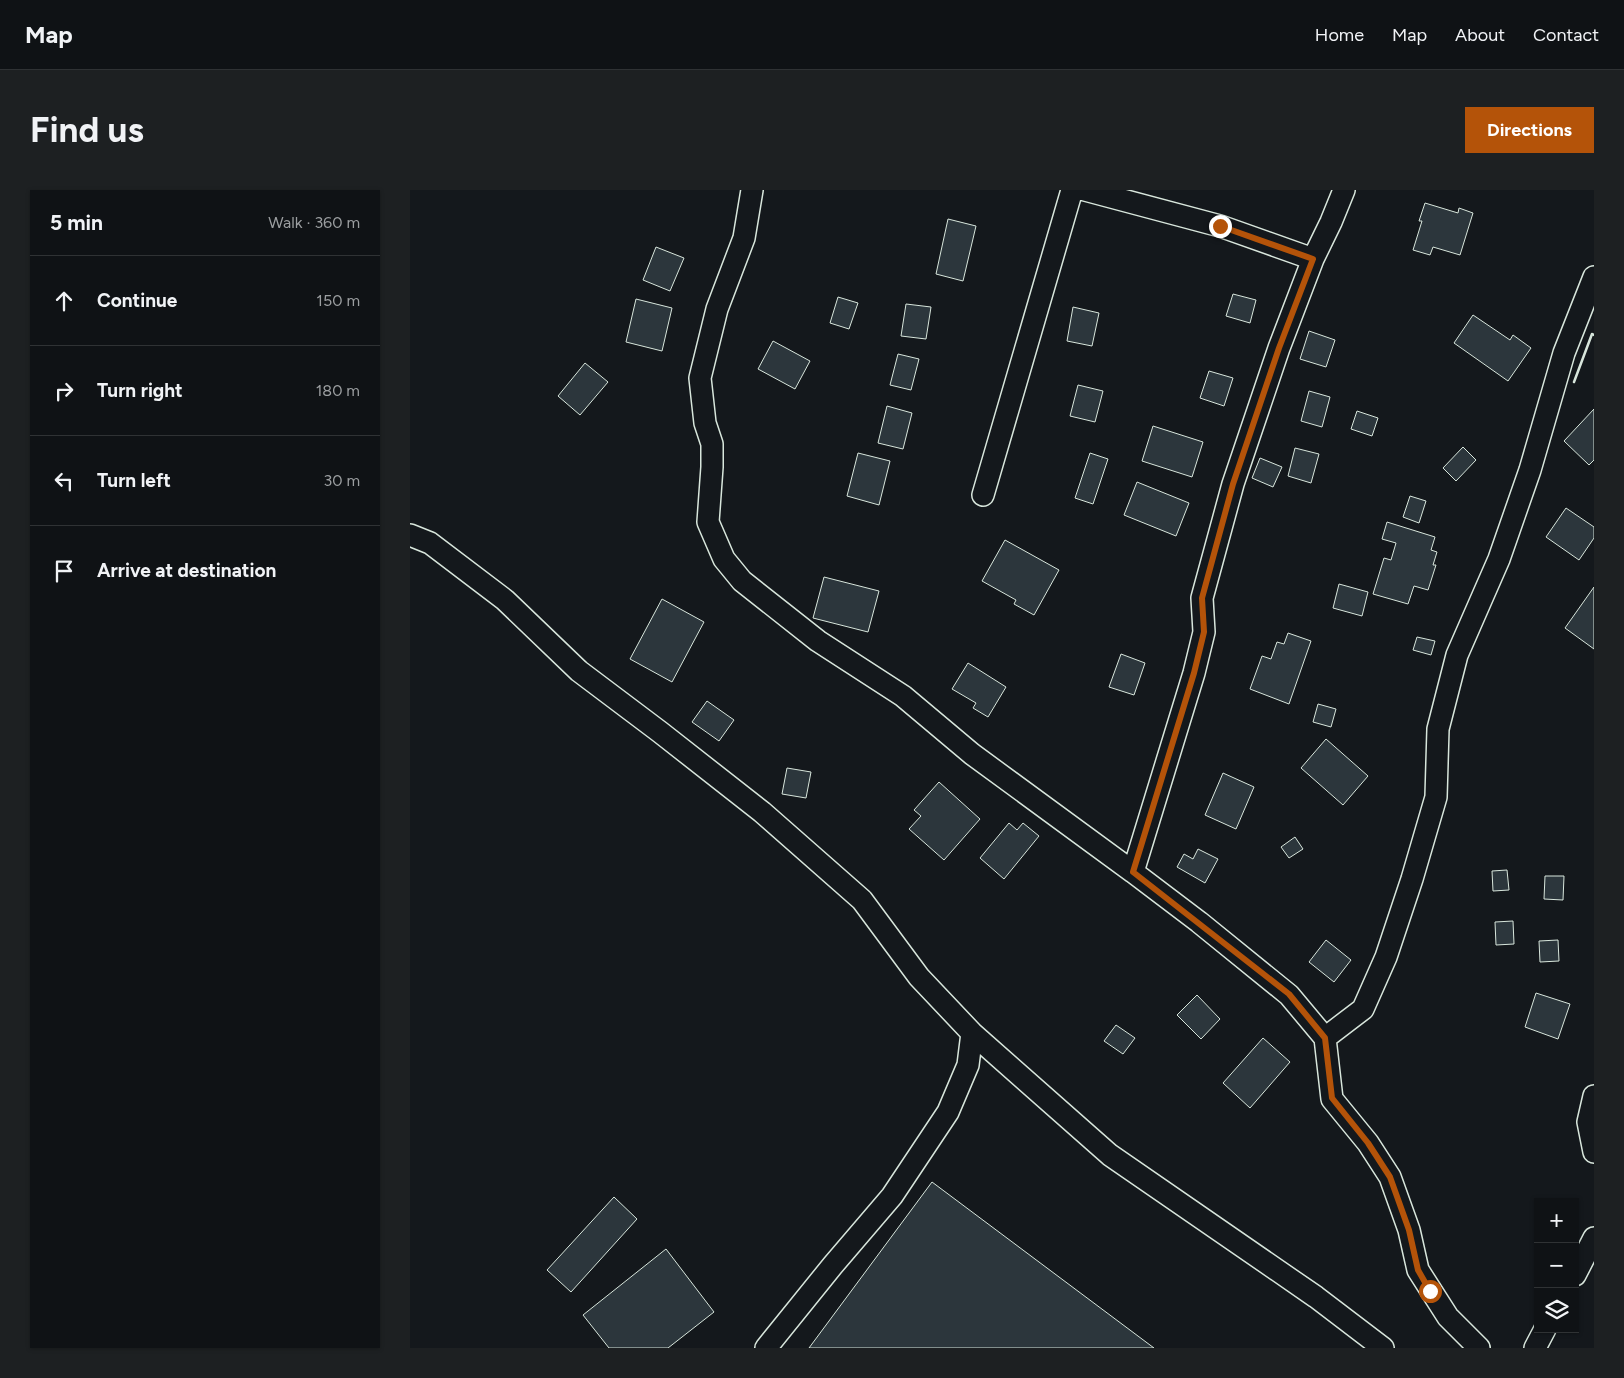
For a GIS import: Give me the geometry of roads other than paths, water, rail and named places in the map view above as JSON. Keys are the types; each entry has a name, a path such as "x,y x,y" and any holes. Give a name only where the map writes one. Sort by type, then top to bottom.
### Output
{"street":[{"path":"752,190 744,238 717,309 700,378 704,423 712,444 708,522 724,559 742,581 818,641 903,696 972,754 1133,872 1289,994 1325,1038 1332,1098 1368,1143 1390,1177 1409,1230 1418,1270 1448,1317 1479,1348"},
{"path":"983,495 1072,190"},
{"path":"1085,190 1220,226 1313,259"},
{"path":"1133,872 1194,673 1204,632 1202,598 1233,484 1279,348 1313,259 1344,190"},
{"path":"1325,1038 1363,1009 1386,957 1412,879 1436,797 1438,729 1457,655 1499,559 1530,470 1564,353 1594,277"},
{"path":"410,536 430,543 505,600 579,671 762,812 862,900 919,977 972,1033 1110,1155 1316,1297 1383,1348"},
{"path":"766,1348 892,1196 948,1112 968,1065 972,1033"},
{"path":"1594,1096 1588,1122 1594,1152"},
{"path":"1579,1267 1594,1238"},
{"path":"1535,1348 1543,1333"}]}
